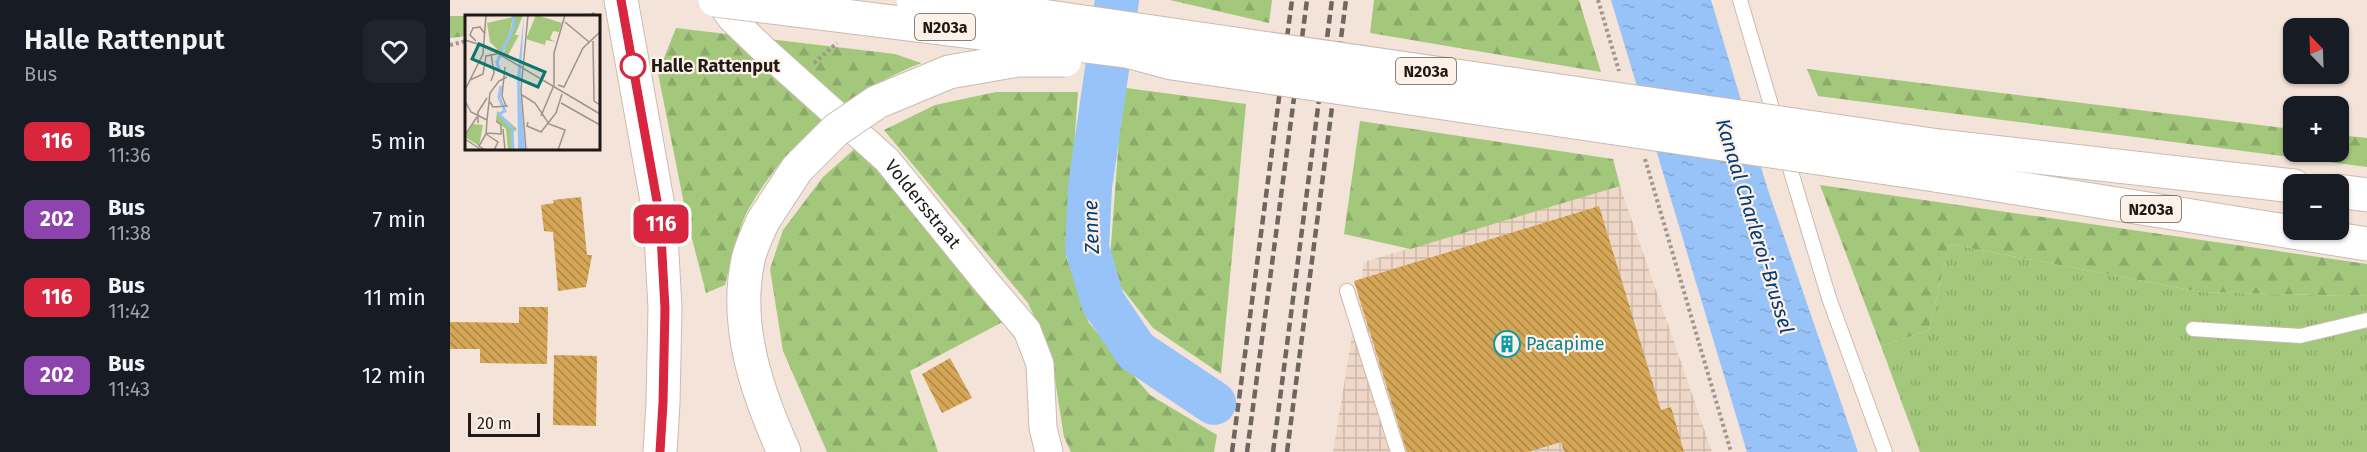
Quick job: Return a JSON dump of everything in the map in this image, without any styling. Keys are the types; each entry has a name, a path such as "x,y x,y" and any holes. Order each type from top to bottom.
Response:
{"main road":[{"path":"621,0 660,218 665,308 660,452"},
{"name":"N203a","path":"717,0 1030,38 1127,51 1172,63 1937,161 2283,185"},
{"name":"N203a","path":"913,0 1035,15 1937,161 2367,244"},
{"path":"999,0 1035,15"},
{"path":"784,452 758,388 746,337 744,291 748,257 763,221 798,169 836,130 877,102 949,72 1018,60 1172,63"},
{"path":"2349,193 2367,195"}],"street":[{"name":"Voldersstraat","path":"717,0 731,18 755,41 887,160 1027,330 1040,364 1044,428 1049,452"}],"lane":[{"path":"1740,0 1829,298 1885,452"},
{"path":"1347,291 1398,452"},
{"path":"2193,329 2301,336 2367,320"}],"path":[{"path":"1598,0 1622,82"},
{"path":"450,45 465,41"},
{"path":"1642,150 1731,452"}],"shaded area":[{"name":"Pacapime","path":"1620,186 1712,452 1333,452 1364,262"}],"green space":[{"path":"1170,0 1272,0 1269,23"},
{"path":"1374,0 1579,0 1601,72 1370,33"},
{"path":"450,16 465,16 465,36 450,38"},
{"path":"676,28 895,54 921,63 869,88 844,104 801,141 781,162 744,218 725,285 706,293 687,219 658,73"},
{"path":"1807,69 2283,128 2283,156 1818,96"},
{"path":"1126,88 1246,104 1221,374 1153,328 1109,272 1119,137"},
{"path":"996,92 1078,92 1066,256 1089,323 1150,395 1217,435 1214,452 1071,452 1064,437 1051,354 1028,303 884,130 935,105"},
{"path":"1360,121 1613,159 1620,186 1410,249 1344,234"},
{"path":"2349,136 2367,138 2367,167 2328,162 2349,162"},
{"path":"860,144 1010,318 910,371 938,452 827,452 783,351 770,269 783,230 823,177"},
{"path":"1820,185 2367,264 2367,295 2201,292 1949,244 1929,330 1881,346"},
{"path":"1949,244 2201,292 2367,295 2367,452 1920,452 1881,346 1929,330"}],"water":[{"name":"Kanaal Charleroi-Brussel","path":"1611,0 1711,0 1767,187 1858,452 1747,452"}],"building":[{"path":"581,197 587,255 592,255 586,287 558,291 553,232 544,231 541,205 554,203 553,200"},
{"name":"Pacapime","path":"1599,206 1661,410 1671,407 1684,452 1564,452 1561,442 1528,452 1407,452 1354,281"},
{"path":"519,307 548,307 547,364 480,363 480,349 450,349 450,322 519,323"},
{"path":"554,355 597,356 596,426 553,425"},
{"path":"950,358 972,398 942,413 922,374"}],"waterway":[{"name":"Zenne","path":"1117,0 1090,187 1087,248 1103,302 1136,351 1214,403"}],"railway":[{"path":"1232,452 1292,0"},
{"path":"1247,452 1307,0"},
{"path":"1273,452 1332,0"},
{"path":"1287,452 1346,0"}],"bus line":[{"name":"116","path":"621,0 660,218 665,308 660,452"}],"place":[{"name":"Halle Rattenput","path":"633,66"},
{"name":"Pacapime","path":"1507,344"}]}
